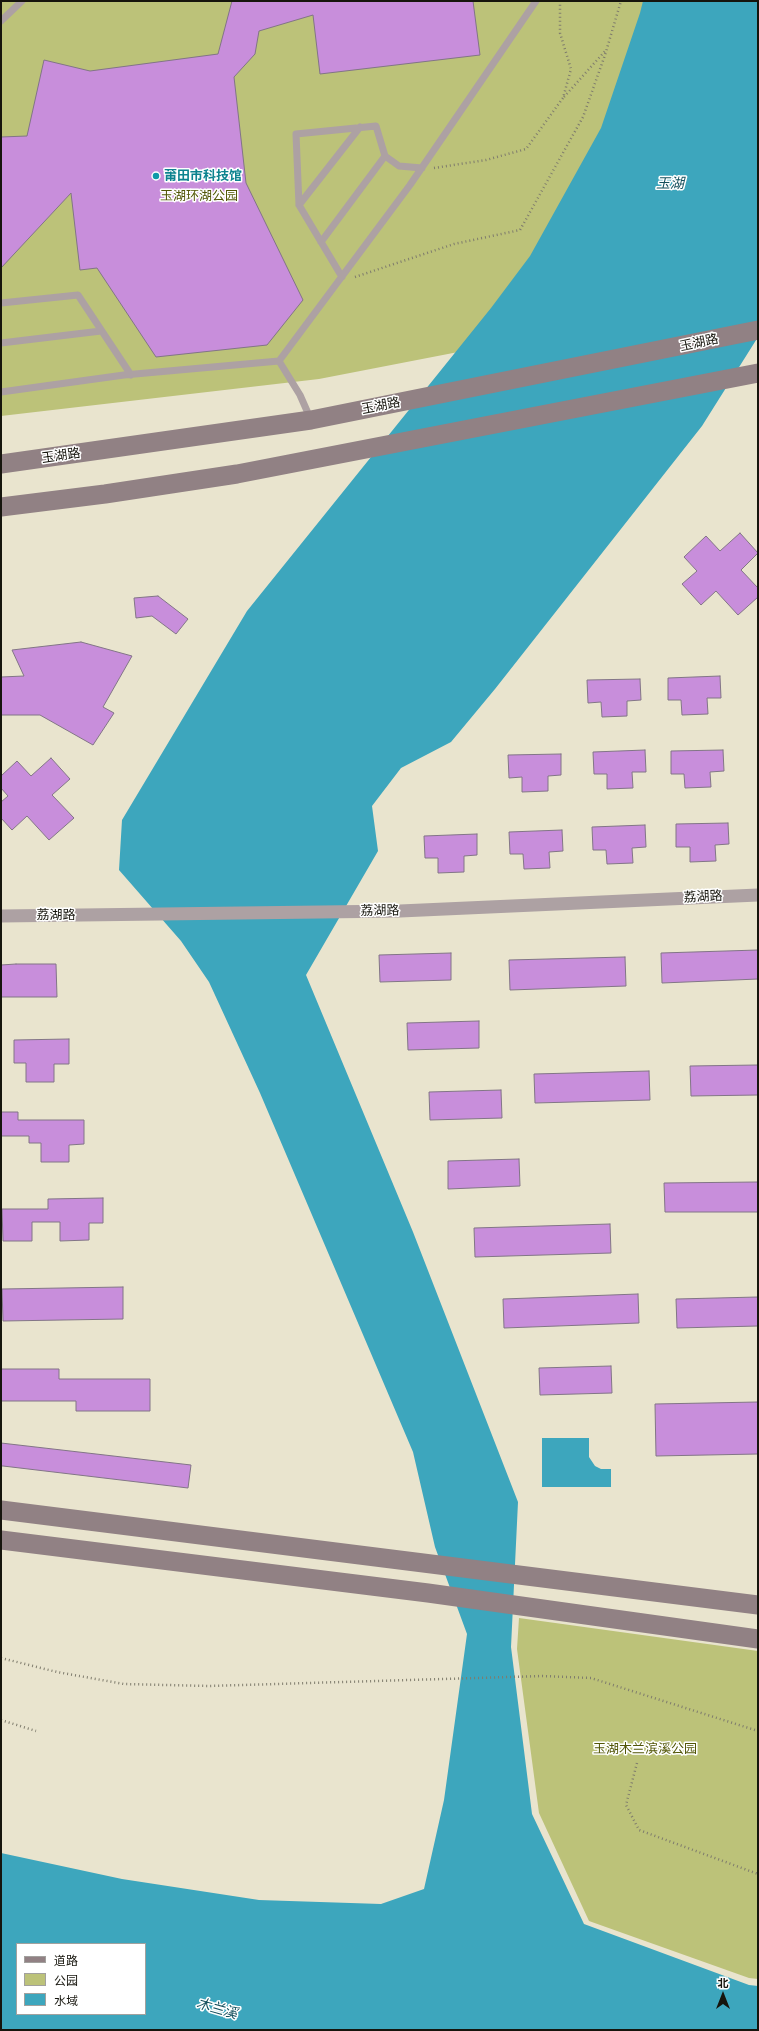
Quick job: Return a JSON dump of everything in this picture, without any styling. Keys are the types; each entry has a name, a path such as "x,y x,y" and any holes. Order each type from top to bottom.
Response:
{"main road":[{"name":"玉湖路","path":"1,464 311,420 758,330"},
{"path":"1,507 105,494 318,459 758,373"},
{"path":"1,1510 758,1605"},
{"path":"1,1540 428,1593 758,1639"}],"street":[{"name":"荔湖路","path":"1,916 400,911 758,895"}],"lane":[{"path":"1,21 22,1"},
{"path":"1,392 131,374 279,361 422,168 536,1"},
{"path":"340,280 321,242 299,205 296,134 376,126 385,156 399,166 422,168"},
{"path":"299,205 360,128"},
{"path":"321,242 385,156"},
{"path":"1,303 78,295 131,374"},
{"path":"1,343 102,331"},
{"path":"279,361 300,395 311,420"}],"path":[{"path":"560,1 558,13 560,33 571,69 563,98"},
{"path":"340,280 454,244 520,230 583,117 607,49 621,1"},
{"path":"422,168 450,167 486,160 526,149 563,98 607,49"},
{"path":"1,1658 56,1672 124,1684 209,1686 543,1676 591,1678 758,1731"},
{"path":"1,1720 36,1731"},
{"path":"638,1763 626,1805 640,1830 758,1874"}],"green space":[{"name":"玉湖环湖公园","path":"1,1 758,1 680,309 319,379 1,416"},
{"name":"玉湖木兰滨溪公园","path":"519,1618 758,1651 758,1979 749,1978 589,1921 539,1813 517,1649"}],"water":[{"path":"643,1 758,1 758,337 702,426 495,689 451,742 401,768 372,806 378,851 306,975 413,1232 518,1502 511,1647 532,1814 584,1924 749,1985 758,1986 758,2030 1,2030 1,1853 122,1879 259,1900 381,1904 424,1889 444,1800 467,1634 435,1547 413,1452 260,1093 209,982 181,941 119,870 122,820 247,611 491,308 530,256 601,128"},
{"path":"542,1438 589,1438 589,1457 595,1466 601,1469 611,1469 611,1487 542,1487"}],"building":[{"path":"232,1 473,1 480,55 320,74 313,15 259,31 255,54 234,77 246,183 303,300 267,345 156,357 97,268 80,270 71,193 1,268 1,137 27,136 44,60 90,71 218,54"},
{"path":"740,533 758,553 741,570 758,588 758,597 738,615 716,591 701,605 682,584 697,571 684,557 706,536 720,551"},
{"path":"158,596 188,619 176,634 152,616 136,618 134,598"},
{"path":"81,642 132,656 103,707 114,713 93,745 40,715 1,715 1,677 24,676 12,650"},
{"path":"720,676 721,698 707,698 708,714 682,715 681,700 668,700 668,678"},
{"path":"640,679 641,700 627,701 627,716 602,717 601,702 588,703 587,680"},
{"path":"645,750 646,772 632,772 633,788 607,789 607,774 594,774 593,752"},
{"path":"723,750 724,771 710,772 711,787 685,788 684,774 671,774 671,751"},
{"path":"561,754 561,775 548,776 548,791 522,792 522,777 509,778 508,755"},
{"path":"51,758 70,779 52,795 74,818 49,840 27,816 12,830 1,818 1,802 8,796 1,788 1,776 17,761 31,776"},
{"path":"728,823 729,844 715,845 716,861 690,862 690,847 676,847 676,824"},
{"path":"645,825 646,847 632,848 633,863 607,864 606,850 593,850 592,827"},
{"path":"562,830 563,851 549,852 550,868 524,869 523,854 510,854 509,832"},
{"path":"477,834 477,855 464,856 464,872 438,873 438,858 425,858 424,836"},
{"path":"758,950 758,979 662,983 661,953"},
{"path":"451,953 451,980 380,982 379,955"},
{"path":"625,957 626,986 510,990 509,960"},
{"path":"56,964 57,997 1,997 1,965"},
{"path":"479,1021 479,1048 408,1050 407,1023"},
{"path":"69,1039 69,1064 54,1064 54,1082 26,1082 26,1063 14,1063 14,1040"},
{"path":"758,1065 758,1095 691,1096 690,1066"},
{"path":"649,1071 650,1100 535,1103 534,1074"},
{"path":"501,1090 502,1118 430,1120 429,1092"},
{"path":"1,1112 18,1112 18,1120 84,1120 84,1144 69,1145 69,1162 41,1162 41,1143 29,1143 29,1136 1,1136"},
{"path":"519,1159 520,1186 448,1189 448,1161"},
{"path":"758,1182 758,1212 665,1212 664,1183"},
{"path":"103,1198 103,1223 89,1223 89,1240 60,1241 60,1222 32,1222 32,1241 3,1241 2,1209 48,1209 48,1199"},
{"path":"610,1224 611,1253 475,1257 474,1228"},
{"path":"123,1287 123,1319 3,1321 2,1289"},
{"path":"638,1294 639,1323 504,1328 503,1299"},
{"path":"758,1297 758,1326 677,1328 676,1299"},
{"path":"611,1366 612,1393 540,1395 539,1368"},
{"path":"1,1369 59,1369 59,1379 150,1379 150,1411 76,1411 76,1401 1,1401"},
{"path":"758,1402 758,1454 656,1456 655,1404"},
{"path":"1,1443 191,1465 188,1488 1,1466"}],"place":[{"name":"莆田市科技馆","path":"156,176"}],"water label":[{"name":"玉湖","path":"670,184"},
{"name":"木兰溪","path":"217,2009"}]}
